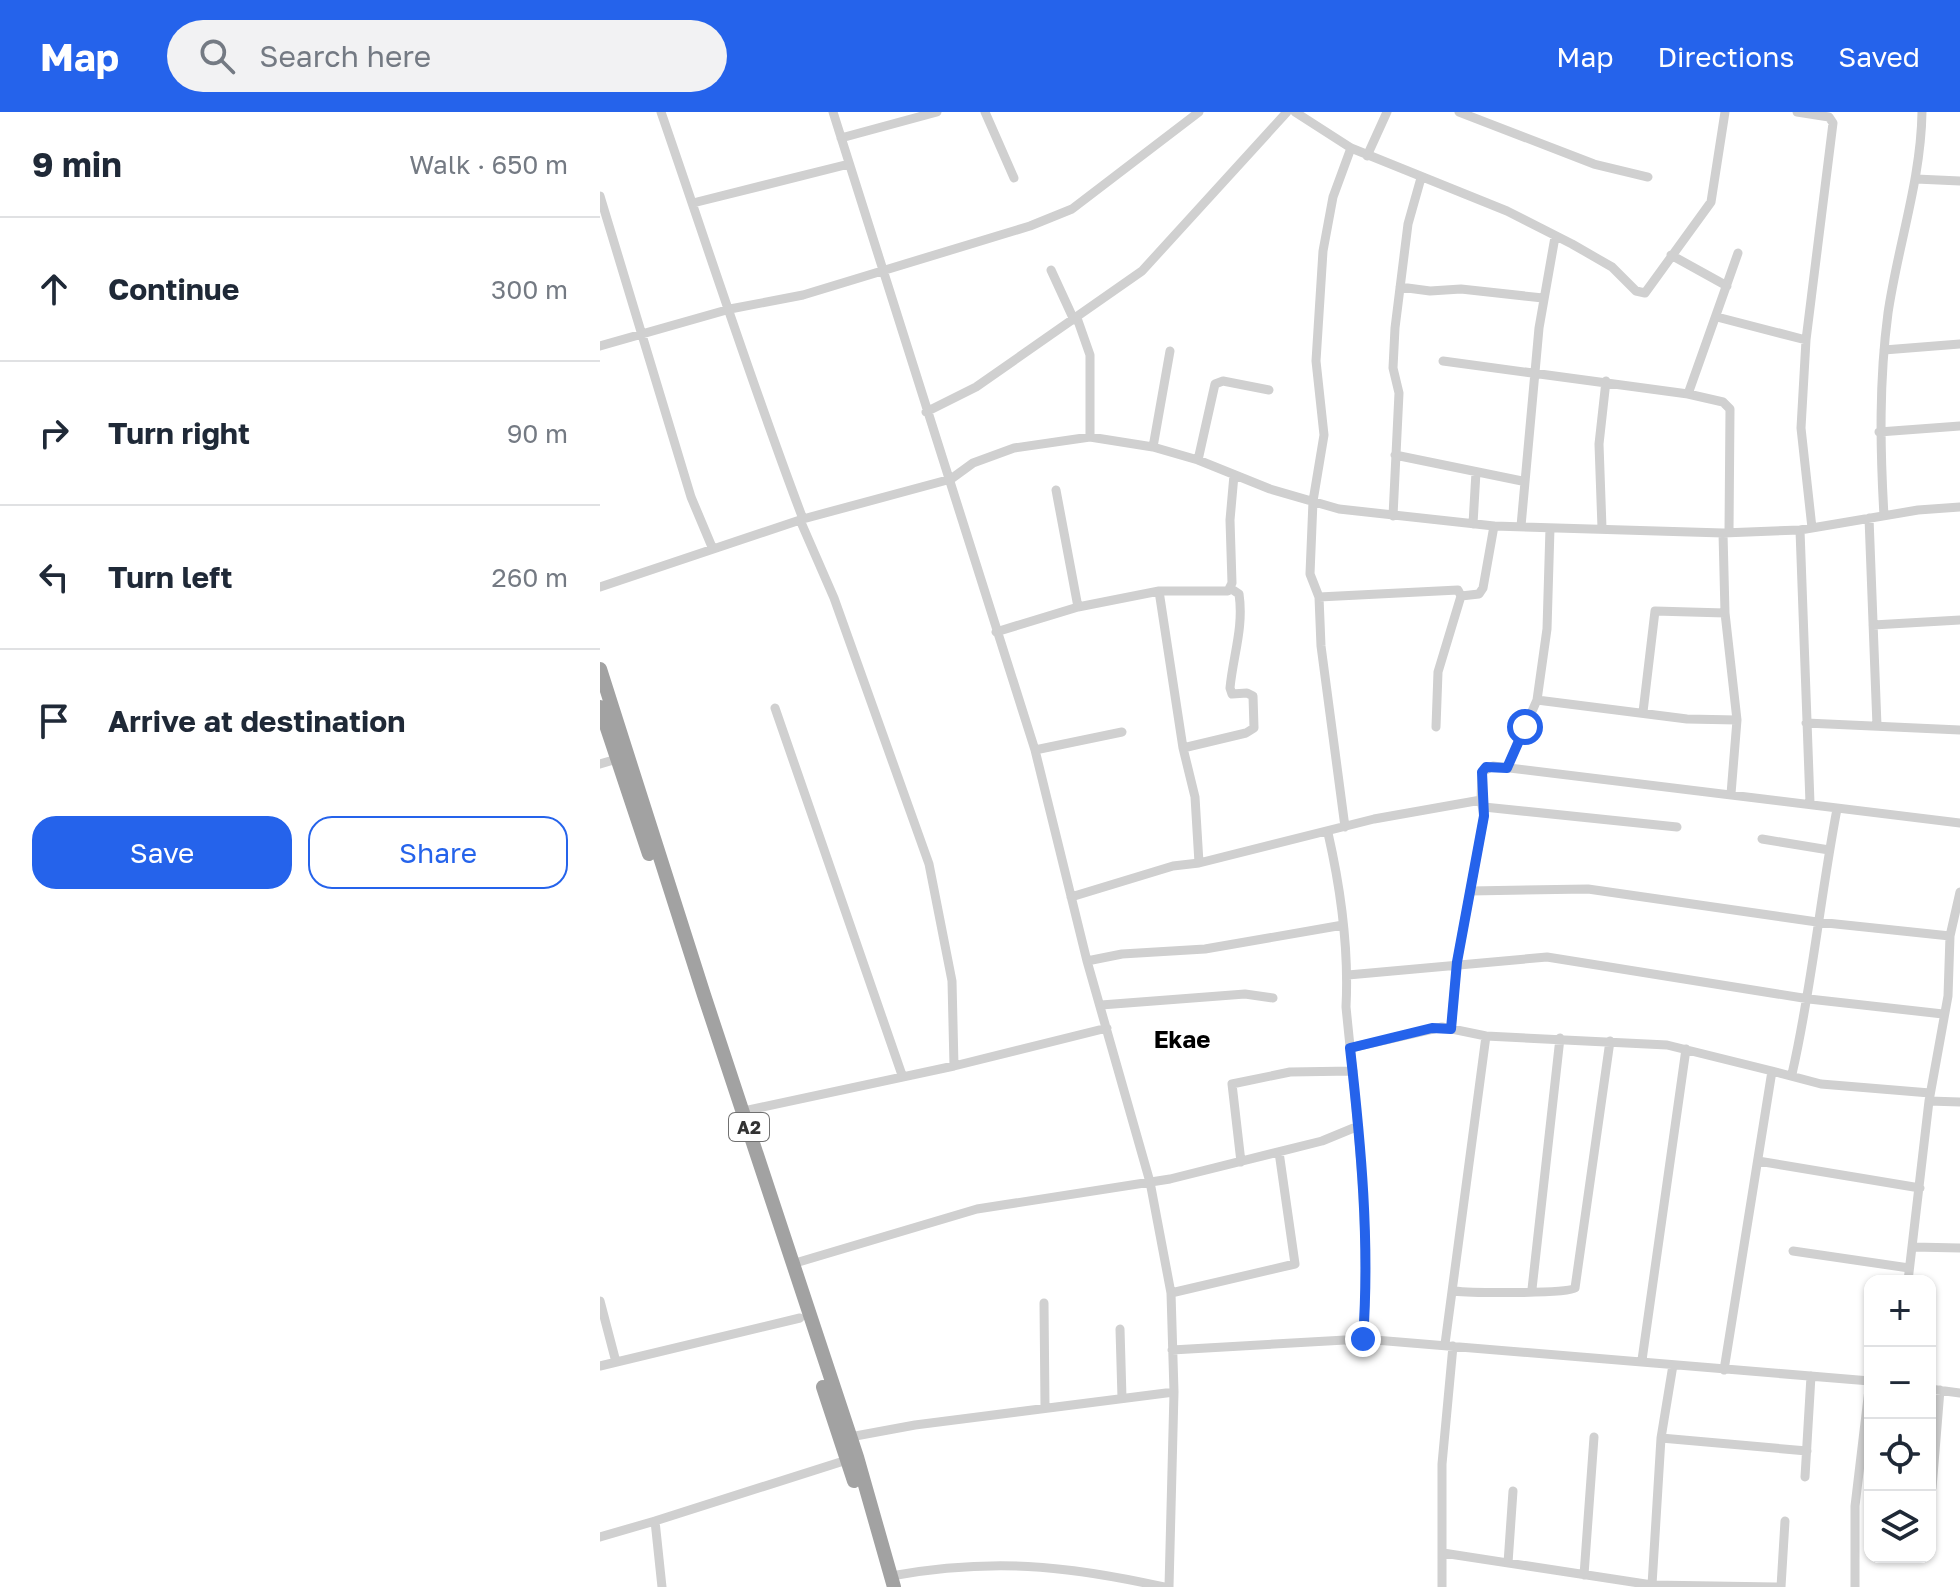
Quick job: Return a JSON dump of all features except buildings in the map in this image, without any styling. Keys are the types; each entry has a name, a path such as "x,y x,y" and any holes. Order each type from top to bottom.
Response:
{"highway":[{"name":"A2","path":"600,669 850,1437 852,1458"},
{"name":"A2","path":"600,707 800,1318 852,1458 890,1583"}],"street":[{"path":"661,112 730,309 753,389 801,520 834,598 929,864 952,981 954,1066"},
{"path":"833,112 1035,750 1087,961 1150,1182 1171,1293 1174,1392 1166,1587 1084,1570 1016,1563 939,1567 890,1583"},
{"path":"841,138 937,112"},
{"path":"985,112 1014,178"},
{"path":"600,346 730,309 803,295 971,246 1072,209 1199,112"},
{"path":"926,412 976,387 1142,271 1287,112"},
{"path":"1295,112 1367,156 1507,211 1612,267 1636,291 1645,293 1711,202 1725,112"},
{"path":"1367,156 1387,112"},
{"path":"1459,112 1594,164 1648,177"},
{"path":"1797,112 1829,117 1833,123 1806,340 1801,428 1812,528"},
{"path":"1884,516 1879,432 1884,350 1902,236 1916,179 1922,112"},
{"path":"1345,827 1321,646 1319,597 1310,574 1313,501 1324,435 1316,361 1323,251 1333,197 1351,148"},
{"path":"693,203 849,164"},
{"path":"1393,516 1399,393 1393,358 1408,224 1421,178"},
{"path":"1916,179 1960,181"},
{"path":"600,196 640,335 679,449 691,497 712,547"},
{"path":"1521,526 1522,481 1543,298 1555,237"},
{"path":"1688,394 1738,253"},
{"path":"1671,255 1727,286"},
{"path":"1051,270 1090,355 1090,437"},
{"path":"1400,287 1543,298"},
{"path":"1717,317 1806,340"},
{"path":"1884,350 1960,344"},
{"path":"1153,447 1170,351"},
{"path":"1443,361 1688,394 1723,402 1730,409 1725,613 1737,720 1731,794"},
{"path":"1198,460 1215,384 1223,381 1269,390"},
{"path":"1602,528 1599,444 1606,381"},
{"path":"1879,432 1960,426"},
{"path":"600,587 712,547 951,479 973,463 1014,448 1090,437 1153,447 1198,460 1339,509 1494,526 1726,532 1800,530 1960,507"},
{"path":"1395,455 1522,481"},
{"path":"1473,524 1476,472"},
{"path":"1230,588 1234,475"},
{"path":"1056,490 1078,607"},
{"path":"1869,518 1877,726"},
{"path":"1461,596 1479,594 1483,588 1494,526"},
{"path":"1507,768 1537,700 1547,629 1550,528"},
{"path":"1800,530 1810,803"},
{"path":"996,632 1078,607 1159,591 1222,592 1230,588"},
{"path":"1183,748 1246,733 1254,728 1253,696 1232,694 1230,688 1240,642 1240,603 1239,594 1230,588"},
{"path":"1319,597 1458,590 1461,596 1438,672 1436,727"},
{"path":"1159,591 1183,748 1195,797 1199,863"},
{"path":"1643,712 1655,611 1725,613"},
{"path":"1873,625 1960,620"},
{"path":"1537,700 1687,719 1737,720"},
{"path":"775,708 902,1075"},
{"path":"1806,723 1960,730"},
{"path":"1035,750 1122,732"},
{"path":"600,764 617,759"},
{"path":"1451,1029 1457,962 1482,804 1482,772 1486,767 1960,823"},
{"path":"1071,897 1173,866 1199,863 1345,827 1482,804 1677,827"},
{"path":"1792,1074 1809,999 1817,922 1837,809"},
{"path":"1328,833 1348,975 1346,1007 1366,1224 1367,1279 1363,1339"},
{"path":"1762,839 1829,850"},
{"path":"1470,891 1588,889 1817,922 1950,936"},
{"path":"1908,1275 1930,1097 1948,996 1950,936 1960,892"},
{"path":"1087,961 1122,954 1205,949 1343,925"},
{"path":"1348,975 1457,962 1547,957 1809,999 1943,1014"},
{"path":"1101,1005 1245,994 1273,998"},
{"path":"1948,996 1960,995"},
{"path":"744,1111 954,1066 1107,1028"},
{"path":"1350,1048 1432,1028 1486,1036 1610,1041 1686,1049 1792,1074 1821,1084 1960,1102"},
{"path":"1442,1587 1442,1464 1449,1345 1486,1036"},
{"path":"1532,1289 1560,1038"},
{"path":"1454,1291 1532,1289 1566,1293 1575,1288 1610,1041"},
{"path":"1642,1360 1686,1049"},
{"path":"1241,1162 1232,1084 1290,1072 1353,1071"},
{"path":"1724,1370 1772,1071"},
{"path":"792,1264 977,1209 1150,1182 1279,1152 1356,1127"},
{"path":"1171,1293 1295,1264 1279,1152"},
{"path":"1758,1161 1920,1188"},
{"path":"1913,1247 1960,1248"},
{"path":"1793,1251 1909,1268"},
{"path":"600,1301 616,1362"},
{"path":"1044,1303 1045,1407"},
{"path":"600,1366 800,1318"},
{"path":"1120,1329 1122,1398"},
{"path":"1172,1350 1363,1339 1864,1380"},
{"path":"1652,1585 1661,1438 1673,1365"},
{"path":"1805,1477 1811,1376"},
{"path":"1936,1390 1960,1393"},
{"path":"850,1437 1045,1407 1174,1392"},
{"path":"1855,1587 1855,1506 1865,1419"},
{"path":"1584,1575 1594,1437"},
{"path":"1661,1438 1807,1451"},
{"path":"600,1537 852,1458"},
{"path":"1508,1563 1513,1491"},
{"path":"655,1521 659,1586"},
{"path":"1443,1553 1652,1585 1743,1584 1779,1587 1785,1521"}],"district":[{"name":"Ekae","path":"1182,1038"}],"route":[{"path":"1363,1339 1367,1279 1366,1224 1350,1048 1432,1028 1451,1029 1457,962 1484,816 1482,772 1486,767 1507,768 1525,727"}]}
